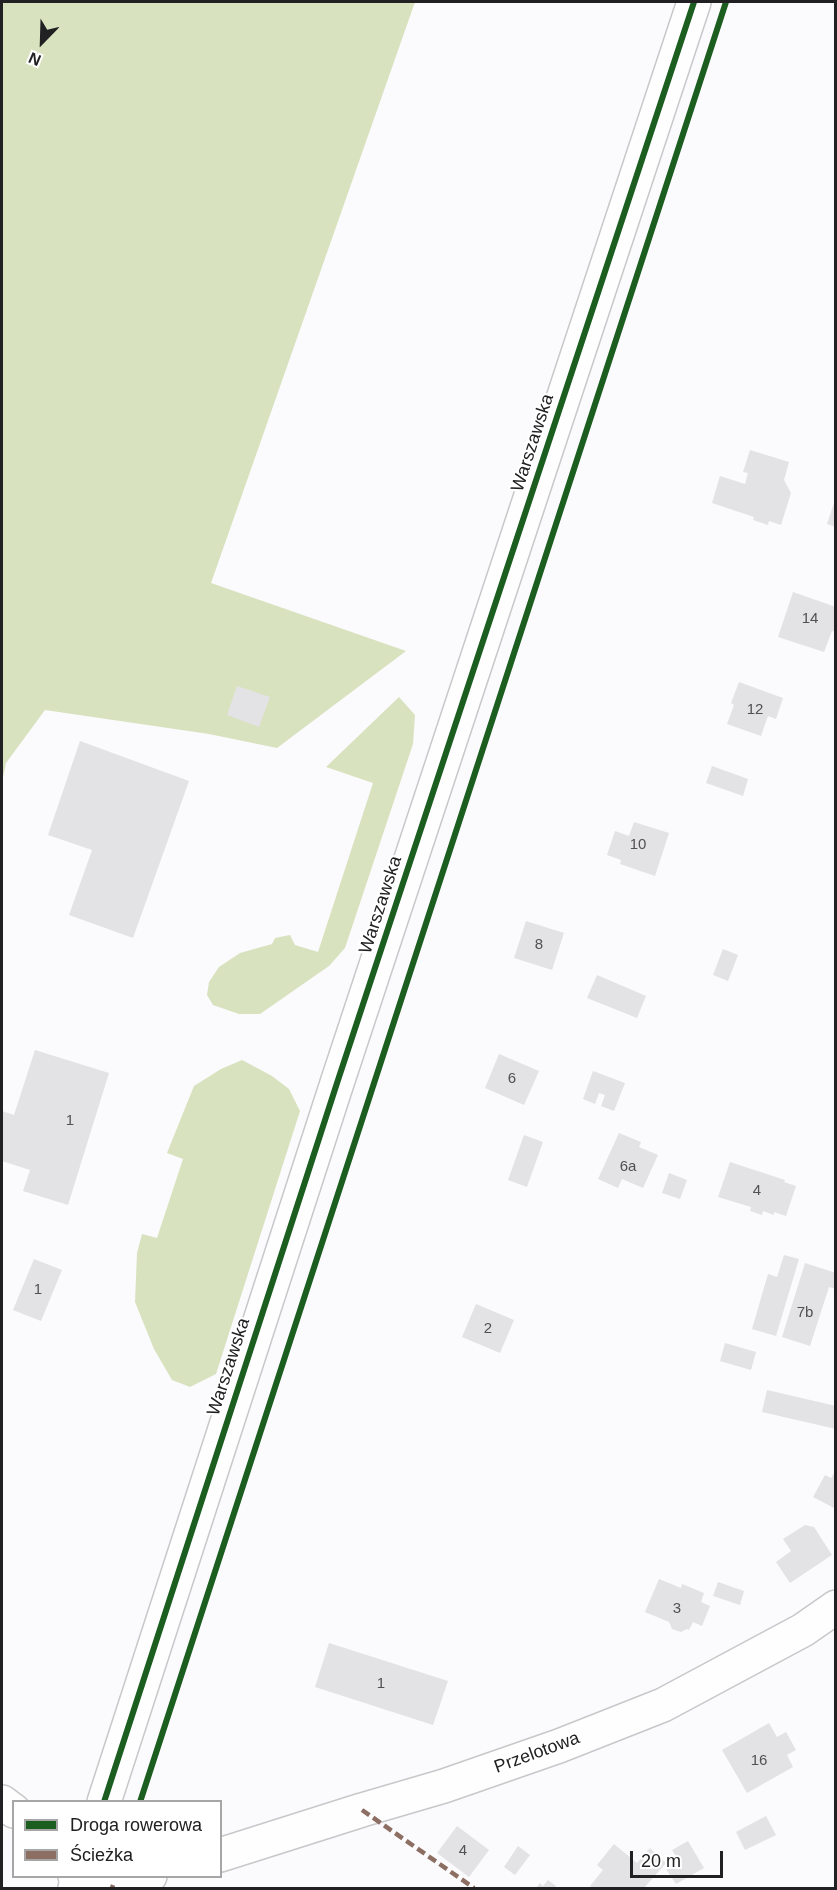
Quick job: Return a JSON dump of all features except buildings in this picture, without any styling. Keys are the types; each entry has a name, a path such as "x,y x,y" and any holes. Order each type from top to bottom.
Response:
{"street":[{"name":"Warszawska","path":"105,1800 338,1080 691,7"},
{"name":"Przelotowa","path":"222,1854 444,1786 559,1746 663,1705 803,1630 836,1607"},
{"path":"803,1630 836,1641"},
{"path":"77,1881 100,1888 142,1878"}],"green space":[{"path":"2,2 415,2 211,583 406,651 277,748 209,734 45,710 6,763 2,782"},
{"path":"399,697 415,715 413,744 345,948 329,966 260,1014 239,1014 213,1005 207,995 209,982 219,967 240,953 272,944 275,938 290,935 295,945 318,952 373,783 326,767"},
{"path":"242,1060 272,1076 289,1089 300,1111 216,1374 190,1387 172,1380 154,1349 135,1302 137,1253 142,1234 157,1238 183,1159 167,1153 194,1086 221,1069"}],"marked path":[{"path":"362,1810 474,1888"}],"cycle path":[{"path":"105,1800 338,1080 694,2"},
{"path":"141,1800 726,2"}]}
